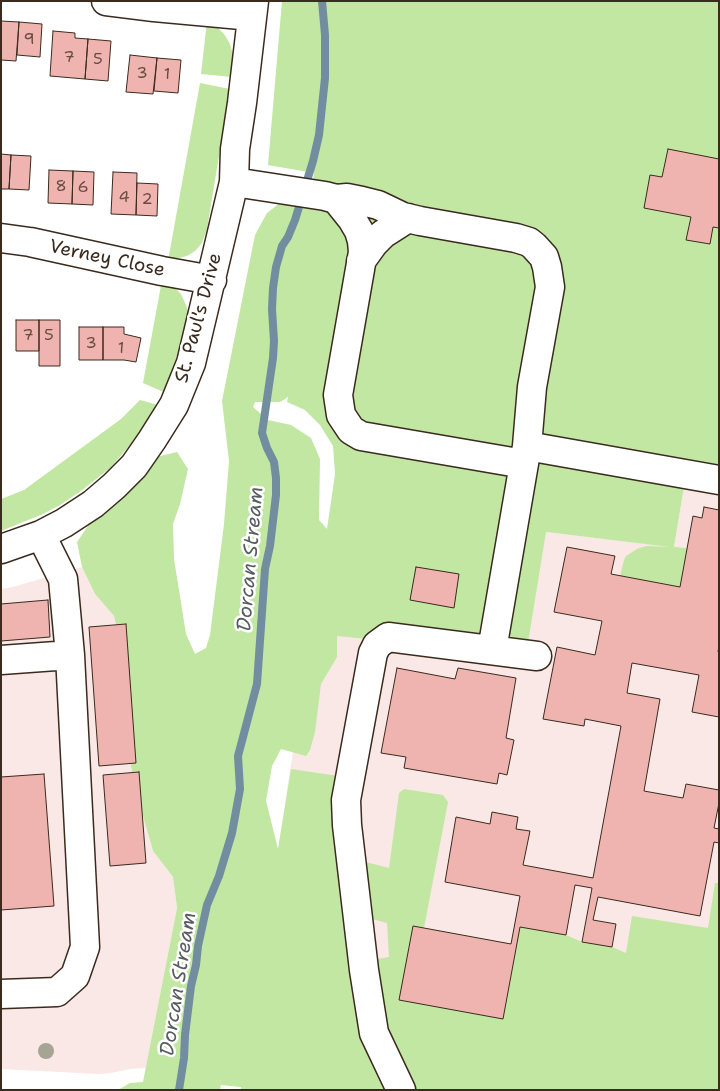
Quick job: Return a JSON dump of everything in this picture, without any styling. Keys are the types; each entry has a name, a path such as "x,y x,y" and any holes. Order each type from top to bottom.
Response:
{"street":[{"path":"106,1 154,7 253,9"},
{"name":"St. Paul's Drive","path":"1,549 41,535 94,504 134,466 174,405 191,363 234,182 235,149 253,9"},
{"path":"234,182 362,200 420,221 516,238 529,242 544,256 550,287 532,387 526,455 492,650"},
{"path":"330,197 352,219 359,230 363,252 338,395 341,415 351,430 361,436 719,480"},
{"path":"361,261 383,234 408,218"},
{"name":"Verney Close","path":"1,238 30,242 212,280"},
{"path":"1,994 57,992 75,976 85,947 70,655 63,579 41,535"},
{"path":"401,1090 374,1033 364,970 347,825 346,800 373,653 378,645 388,637 537,656"},
{"path":"1,660 70,655"}],"shaded area":[{"path":"684,487 719,492 719,1090 259,1090 242,1087 311,633 545,532 674,547"},
{"path":"82,567 95,594 114,616 121,645 118,708 139,802 153,851 173,877 177,908 146,1068 99,1074 1,1069 1,589"}],"green space":[{"path":"282,1 719,1 719,492 684,487 674,547 687,548 680,587 620,576 626,556 637,549 646,546 670,547 546,532 526,655 337,636 337,657 321,684 315,732 310,750 306,756 281,749 272,766 266,801 278,849 291,769 345,777 371,960 389,957 387,923 372,919 362,861 389,868 399,793 404,789 443,795 448,802 424,928 413,926 400,1000 503,1019 520,927 566,935 582,942 612,947 626,953 632,916 708,928 715,883 719,883 719,1090 241,1090 241,1087 221,1085 220,1090 118,1090 130,1083 143,1082 177,908 173,877 153,851 139,802 118,708 121,645 114,616 95,594 82,567 77,542 90,523 148,459 177,452 188,469 173,524 174,559 186,634 195,654 206,648 210,635 224,524 229,461 222,401 255,235 267,213 280,203 310,206 314,173 268,165","holes":["288,397 287,402 305,410 320,425 333,446 335,474 327,529 319,520 320,459 311,438 291,425 268,420 253,407 255,402 280,402"]},
{"path":"207,21 224,34 230,44 233,55 232,77 201,74"},
{"path":"200,83 230,89 207,229 202,243 195,251 187,256 168,261"},
{"path":"162,280 181,294 189,314 166,393 143,383"},
{"path":"140,400 158,405 137,437 110,468 60,505 1,531 1,499 24,490 121,419"}],"building":[{"path":"1,21 19,22 16,61 1,60"},
{"path":"19,22 42,24 40,57 17,55"},
{"path":"53,31 75,33 75,38 88,39 85,79 50,76"},
{"path":"88,39 111,41 108,81 85,79"},
{"path":"130,55 157,58 153,94 126,92"},
{"path":"157,58 181,60 178,93 154,91"},
{"path":"668,149 719,159 719,228 713,227 710,244 686,240 691,217 644,208 650,175 662,177"},
{"path":"1,154 11,155 9,189 1,189"},
{"path":"11,155 31,156 29,190 9,189"},
{"path":"49,170 73,171 72,204 48,203"},
{"path":"73,171 94,172 93,205 72,204"},
{"path":"113,172 137,173 136,215 111,214"},
{"path":"137,183 158,184 157,216 136,215"},
{"path":"16,320 39,320 39,351 16,351"},
{"path":"39,320 60,320 60,366 39,366"},
{"path":"79,327 103,327 103,360 79,360"},
{"path":"103,327 124,327 124,334 141,338 136,362 103,360"},
{"path":"704,507 719,510 719,717 692,712 699,675 632,663 627,693 660,699 644,791 683,798 686,784 719,790 719,803 714,828 719,829 719,843 714,842 700,916 598,897 593,920 616,924 612,947 582,942 592,888 575,885 566,935 520,927 503,1019 399,1000 413,926 511,944 520,896 445,882 456,817 490,824 492,812 518,817 516,829 530,831 523,865 593,878 621,726 585,719 584,726 543,719 557,647 595,655 602,621 554,612 567,547 615,556 611,574 680,587 693,516 702,518"},
{"path":"416,567 459,574 454,608 410,600"},
{"path":"48,600 50,637 1,641 1,604"},
{"path":"126,624 136,763 99,766 89,627"},
{"path":"397,668 455,679 458,668 516,678 506,738 514,740 507,775 499,773 497,784 404,768 406,757 381,753"},
{"path":"139,772 146,863 110,866 103,775"},
{"path":"44,774 54,906 1,910 1,777"}],"waterway":[{"name":"Dorcan Stream","path":"179,1090 191,986 198,946 207,905 219,876 232,833 240,789 238,756 257,684 265,569 270,546 276,495 274,462 262,433 273,358 273,288 282,246 295,220 319,135 325,78 325,35 322,1"}]}
